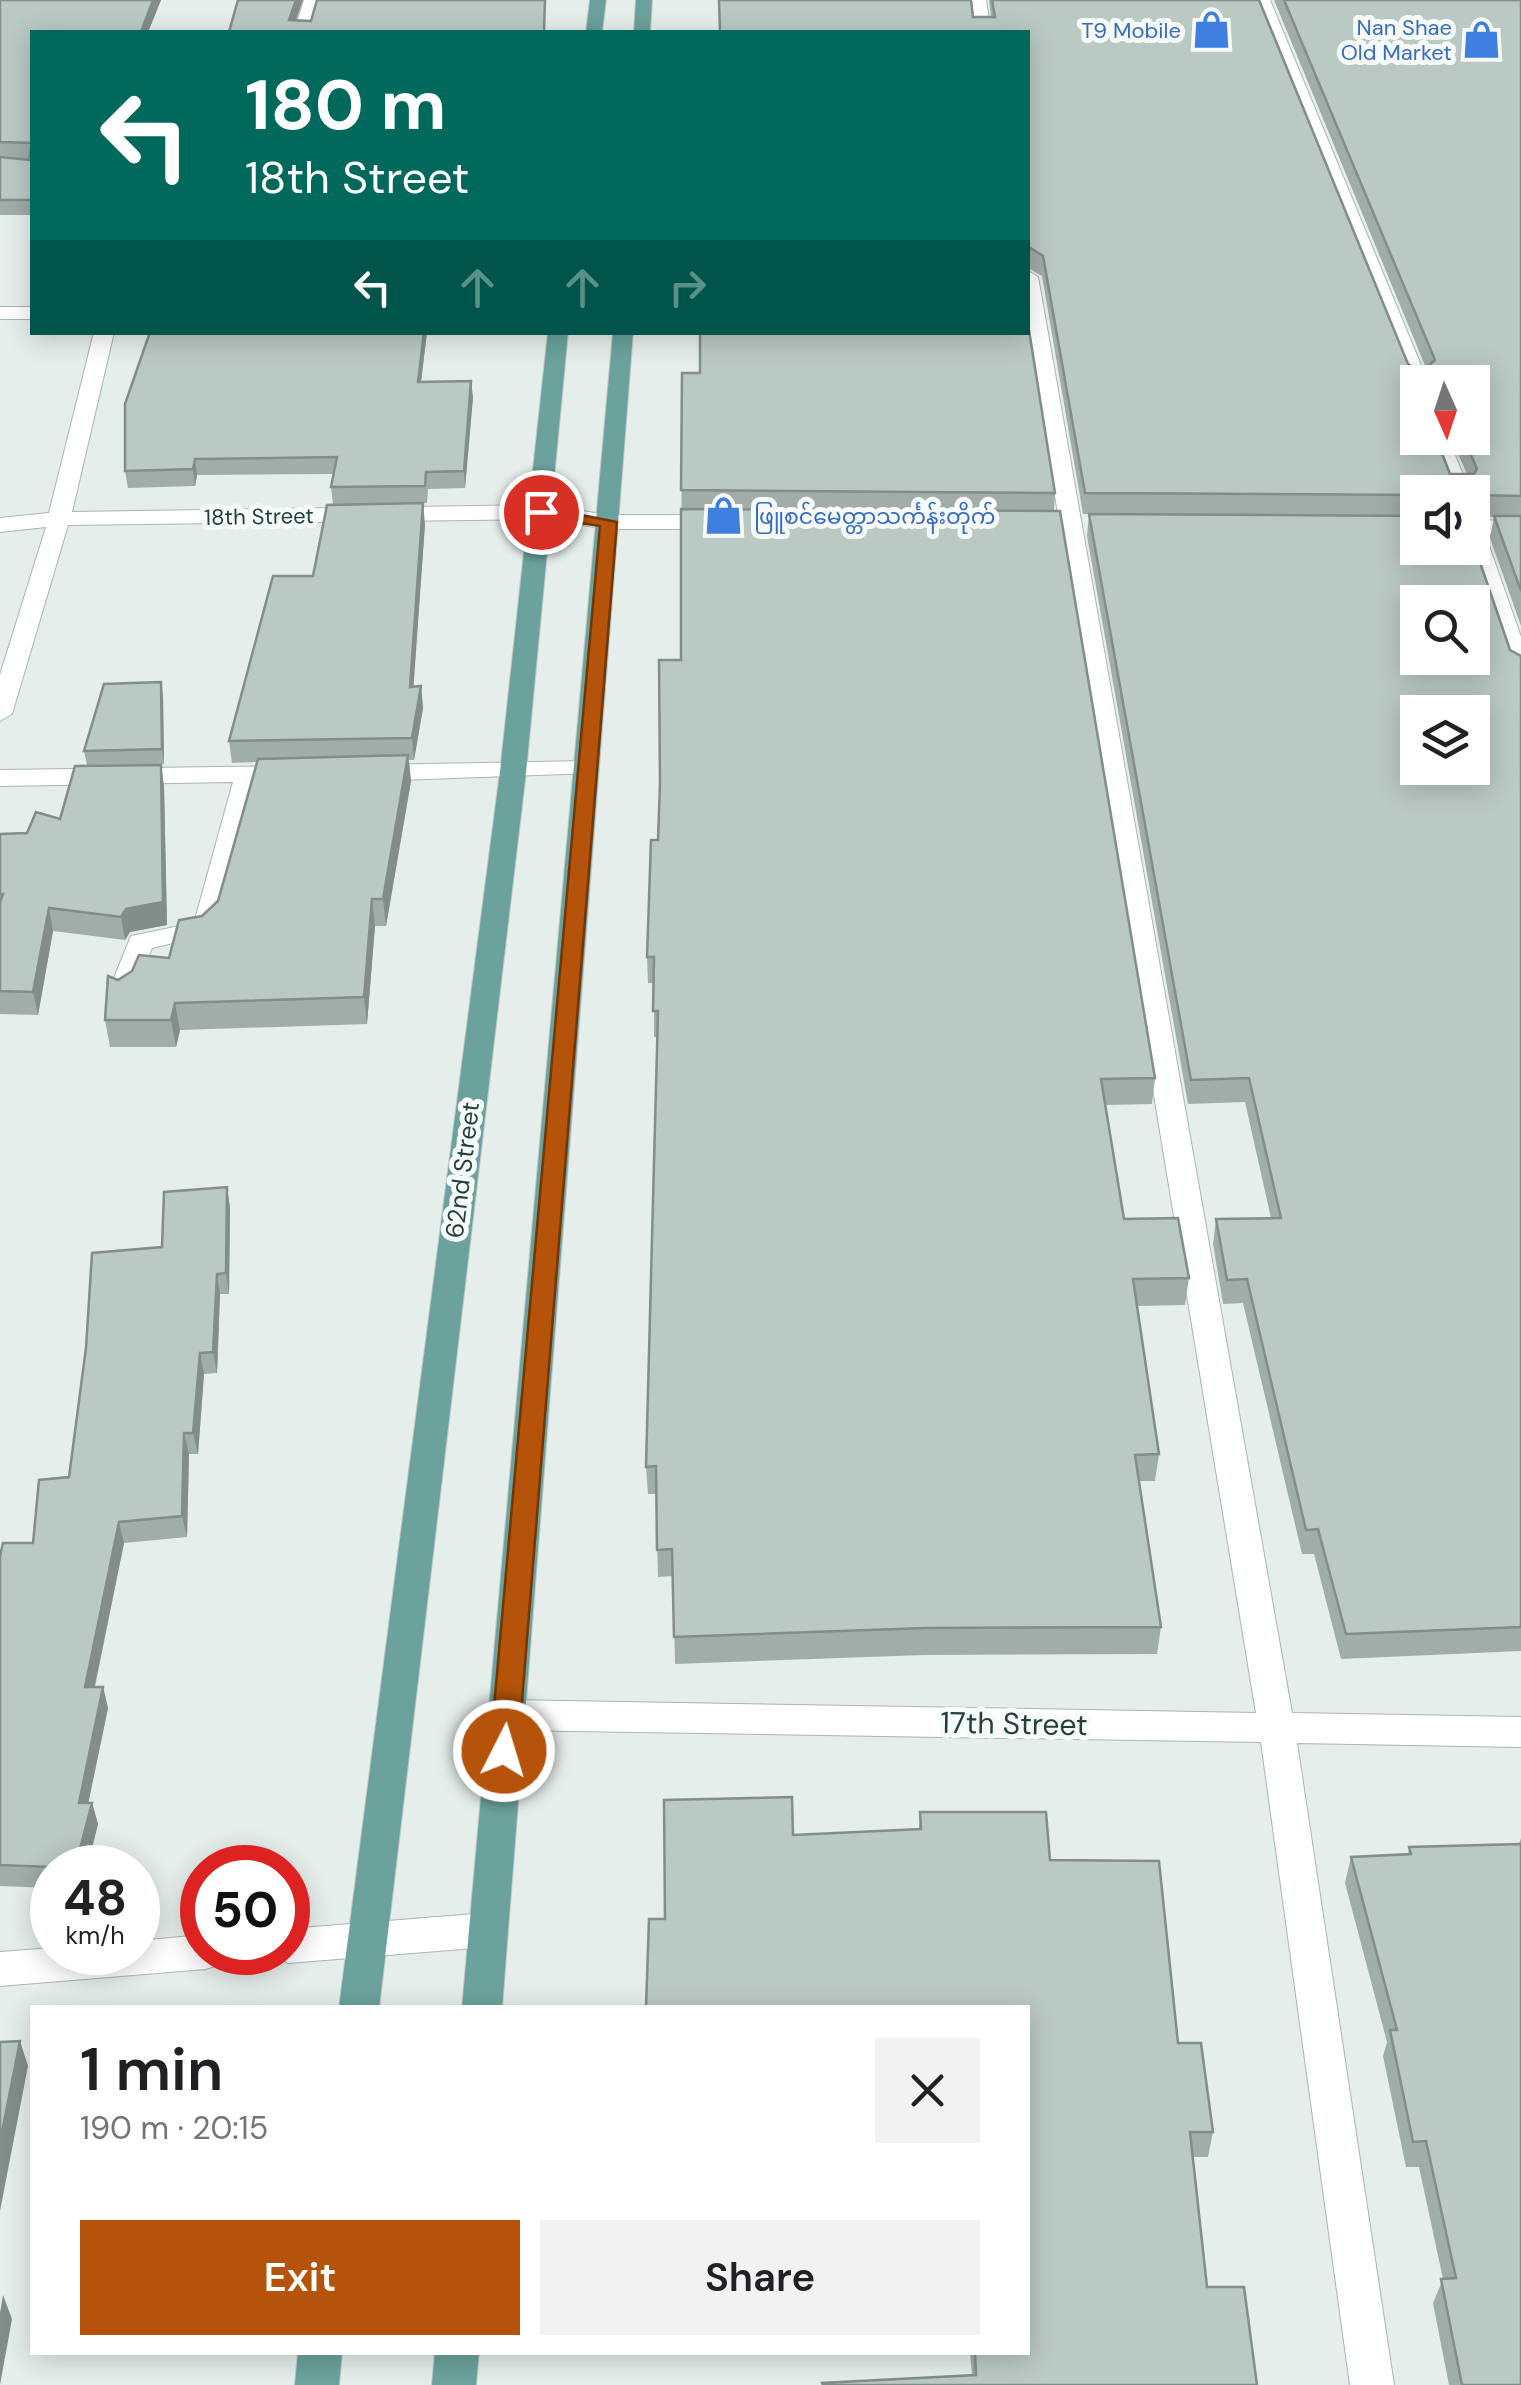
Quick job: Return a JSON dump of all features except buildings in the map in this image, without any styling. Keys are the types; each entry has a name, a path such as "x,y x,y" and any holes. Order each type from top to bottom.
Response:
{"main road":[{"path":"594,30 598,0"},
{"path":"642,30 644,0"},
{"name":"62nd Street","path":"359,2005 514,772 558,335"},
{"path":"482,2005 623,335"},
{"path":"316,2385 320,2355"},
{"path":"454,2385 457,2355"}],"street":[{"path":"303,30 312,0"},
{"path":"978,0 984,30"},
{"path":"1262,0 1411,365"},
{"path":"1030,288 1278,1728 1372,2385"},
{"path":"0,313 30,312"},
{"path":"0,714 60,519 103,335"},
{"name":"18th Street","path":"0,525 60,519 541,512 608,522 743,523"},
{"path":"1490,527 1521,528"},
{"path":"1485,565 1521,670"},
{"path":"0,778 587,768"},
{"path":"121,995 141,942 206,928 248,775"},
{"name":"17th Street","path":"508,1716 1521,1732"},
{"path":"310,1944 487,1930"},
{"path":"0,1969 180,1954"}],"place":[{"name":"T9 Mobile","path":"1211,30"},
{"name":"Nan Shae Old Market","path":"1482,40"},
{"name":"ဖြူစင်မေတ္တာသင်္ကန်းတိုက်","path":"724,516"}],"route":[{"path":"504,1751 608,522 541,512"}]}
